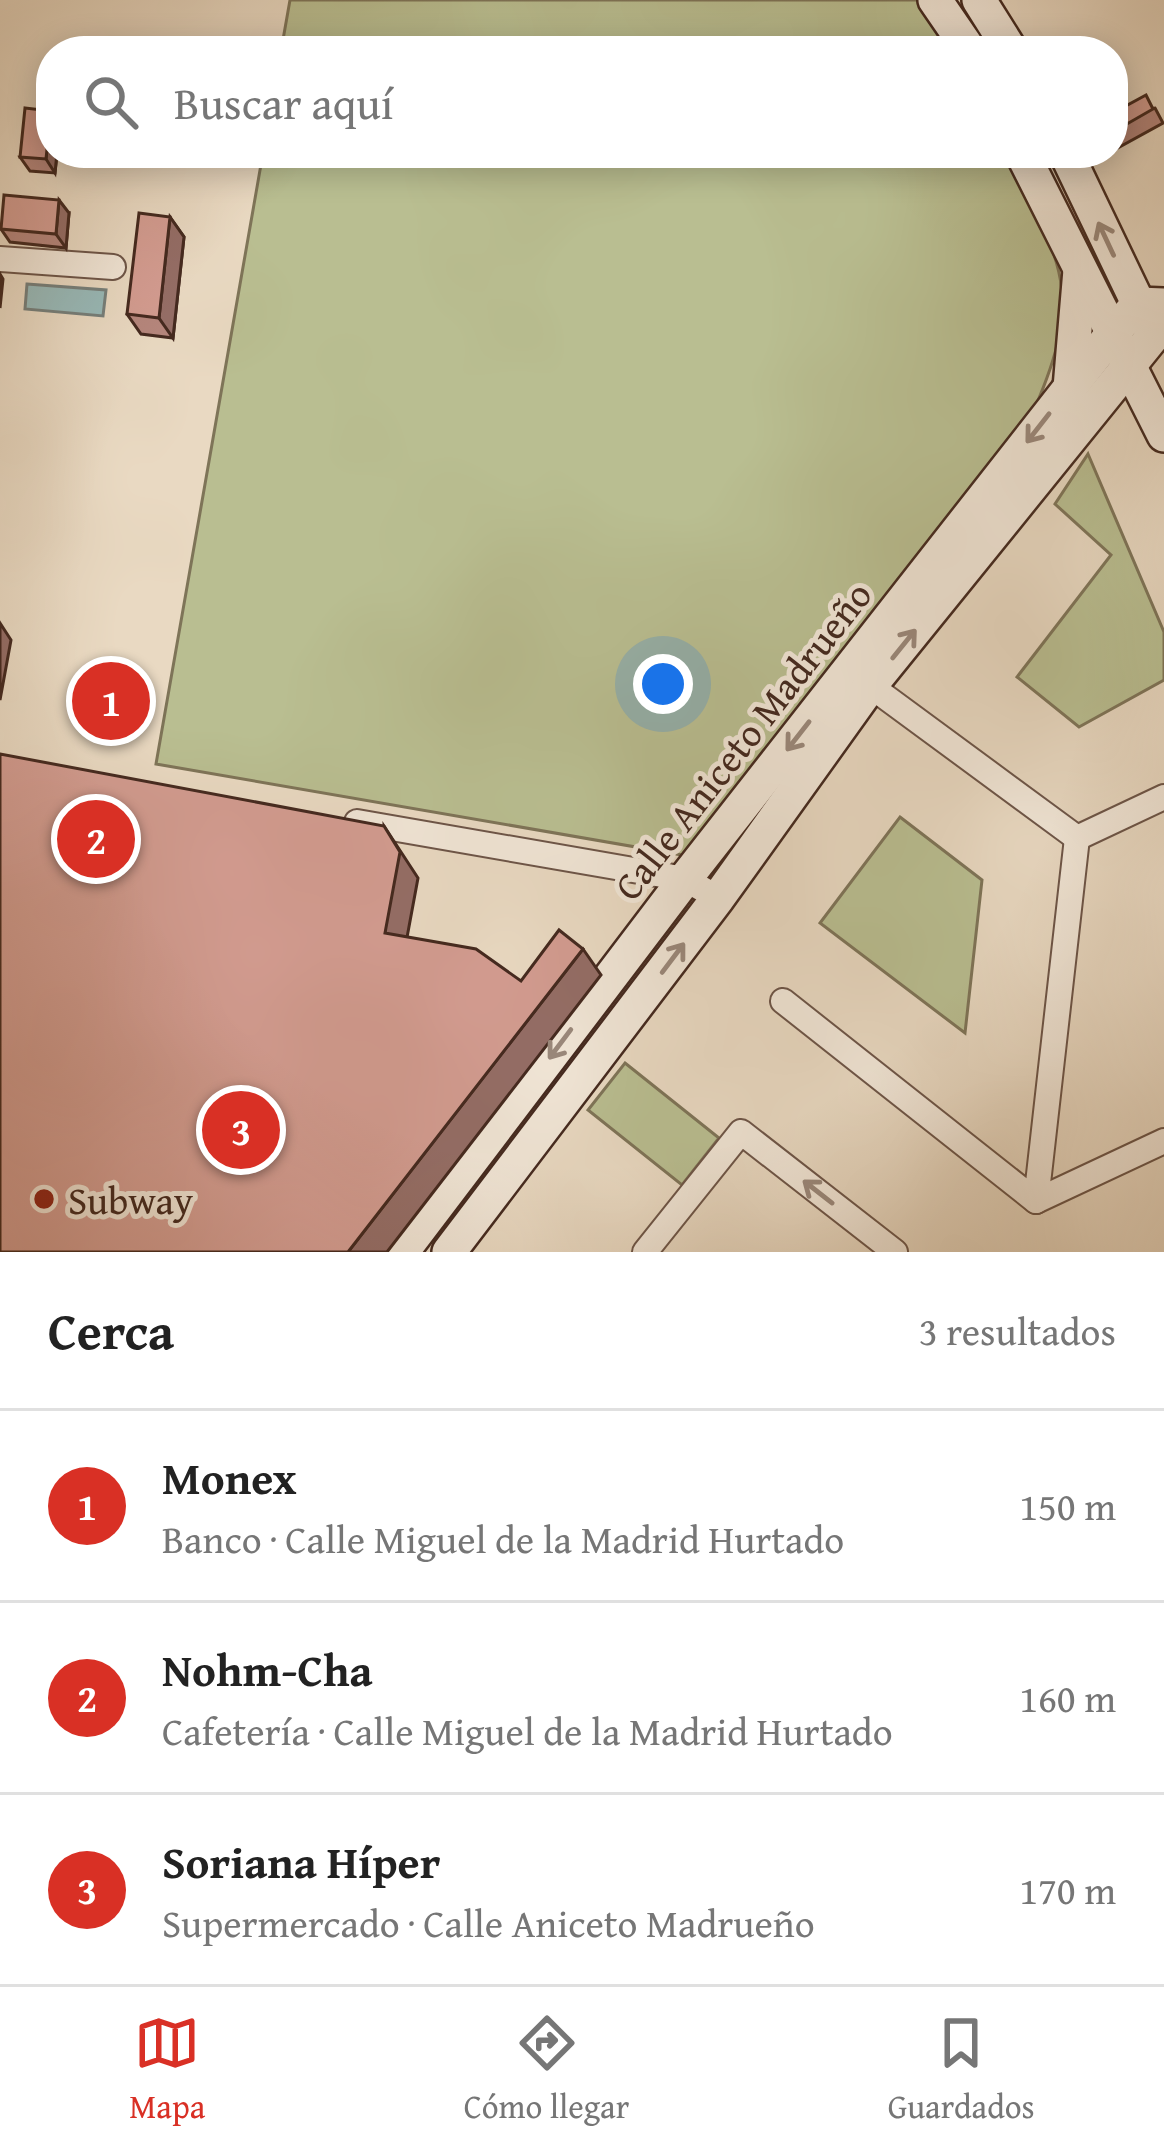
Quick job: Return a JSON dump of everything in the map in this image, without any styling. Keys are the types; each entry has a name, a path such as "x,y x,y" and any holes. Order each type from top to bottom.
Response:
{"street":[{"path":"935,0 960,36"},
{"path":"979,0 1002,36"},
{"path":"1030,168 1164,435"},
{"path":"1074,168 1155,322"},
{"path":"0,259 113,267"},
{"path":"1070,388 1080,268"},
{"name":"Calle Aniceto Madrueño","path":"449,1252 718,898 860,678 1070,388 1112,334 1155,322"},
{"name":"Calle Aniceto Madrueño","path":"402,1252 685,879 1128,365 1155,322"},
{"path":"860,678 1077,838"},
{"path":"1077,838 1164,797"},
{"path":"331,818 685,879 718,898"},
{"path":"1036,1202 1077,838"},
{"path":"783,1001 1036,1202"},
{"path":"645,1252 741,1132 896,1252"},
{"path":"1036,1202 1164,1141"}],"green space":[{"path":"290,0 918,0 943,36 284,36"},
{"path":"260,168 1014,168 1042,225 1061,282 1058,341 1030,419 688,856 156,764"},
{"path":"1088,454 1164,632 1164,680 1079,727 1017,677 1111,555 1055,504"},
{"path":"900,817 982,880 965,1033 820,923"},
{"path":"625,1063 719,1138 682,1185 588,1110"}],"water":[{"path":"27,284 106,290 103,316 25,309"}],"building":[{"path":"1146,95 1153,109 1128,123 1128,105"},
{"path":"25,108 36,109 36,158 20,157"},
{"path":"4,195 59,200 56,234 1,229"},
{"path":"139,213 170,217 159,318 127,314"},
{"path":"0,754 384,826 400,852 385,933 476,949 521,981 559,930 583,949 348,1252 0,1252"}],"place":[{"name":"Monex","path":"111,701"},
{"name":"Nohm-Cha","path":"96,839"},
{"name":"Soriana Híper","path":"241,1130"},
{"name":"Subway","path":"44,1199"}]}
